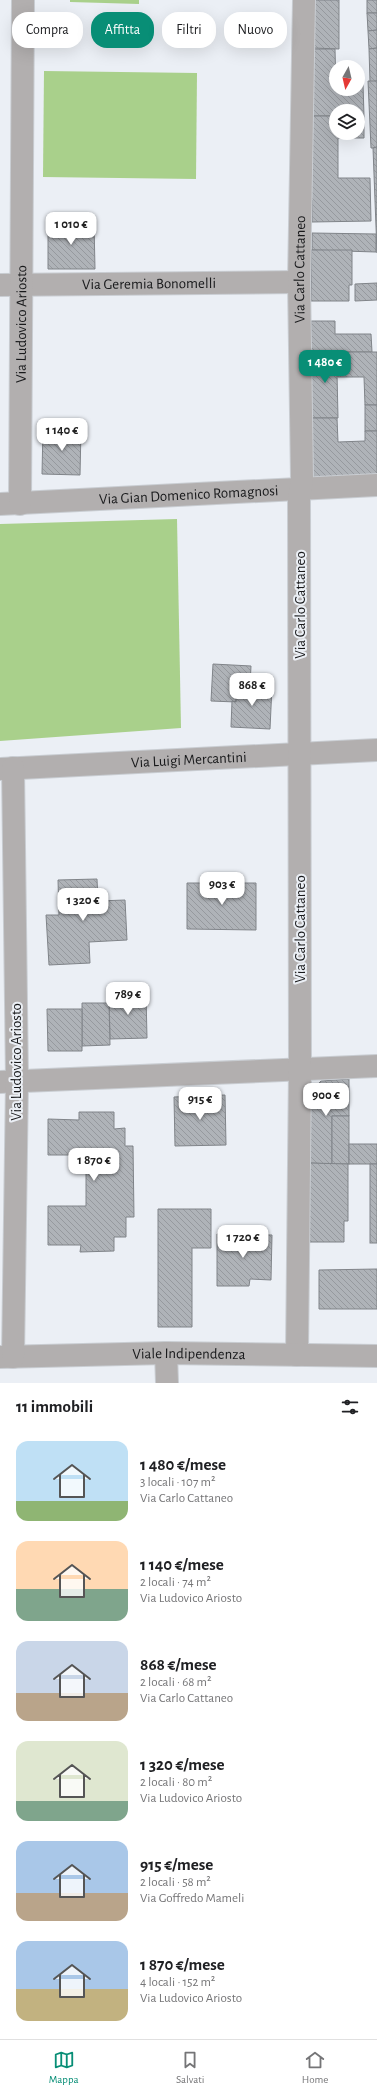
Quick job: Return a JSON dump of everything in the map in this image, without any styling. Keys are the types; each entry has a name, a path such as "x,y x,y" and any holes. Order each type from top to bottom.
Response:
{"street":[{"name":"Via Ludovico Ariosto","path":"10,504 22,285 23,0"},
{"name":"Via Carlo Cattaneo","path":"298,1355 300,1069 300,489 302,479 299,282 304,0"},
{"name":"Via Geremia Bonomelli","path":"0,285 299,282"},
{"name":"Via Gian Domenico Romagnosi","path":"10,504 377,485"},
{"name":"Via Luigi Mercantini","path":"6,768 300,755 377,750"},
{"name":"Via Ludovico Ariosto","path":"6,768 8,1082 6,1357"},
{"path":"8,1082 377,1066"},
{"path":"166,1353 167,1383"},
{"name":"Viale Indipendenza","path":"6,1357 166,1353 377,1356"}],"green space":[{"path":"70,0 139,0 139,4 70,2"},
{"path":"44,71 197,73 196,179 43,177"},
{"path":"177,519 181,728 0,741 0,524"}],"building":[{"path":"314,0 339,0 339,49 313,48"},
{"path":"367,0 377,0 377,13 367,13"},
{"path":"367,13 377,13 377,30 368,31"},
{"path":"377,30 377,48 369,49 368,31"},
{"path":"377,48 377,81 370,82 369,49"},
{"path":"312,49 335,49 335,60 329,60 329,96 363,96 364,104 329,104 329,116 311,116"},
{"path":"368,81 377,81 377,147 373,148 371,148"},
{"path":"311,116 329,116 329,140 338,140 338,178 370,178 371,221 312,222 312,200 310,200"},
{"path":"377,147 377,253 373,148"},
{"path":"94,222 95,269 48,269 48,223"},
{"path":"312,233 376,234 376,252 312,250"},
{"path":"311,250 352,250 352,285 349,285 349,301 311,301"},
{"path":"377,283 377,300 355,301 355,284"},
{"path":"311,321 335,321 335,334 371,334 372,352 311,352"},
{"path":"311,352 342,352 342,373 337,373 338,418 310,418"},
{"path":"342,352 377,352 377,405 365,405 364,377 338,377 337,373 342,373"},
{"path":"365,405 377,405 377,431 365,431"},
{"path":"310,418 337,418 338,442 365,441 365,431 377,431 377,479 316,481 308,474"},
{"path":"43,428 81,429 80,475 42,474"},
{"path":"213,664 251,666 250,685 237,684 236,702 211,701"},
{"path":"237,684 272,686 270,729 231,727 232,701 236,702"},
{"path":"97,879 98,901 125,900 127,940 89,942 90,963 49,965 46,915 59,915 58,880"},
{"path":"187,883 256,883 256,930 187,929"},
{"path":"109,994 146,994 147,1038 110,1039"},
{"path":"82,1003 109,1003 110,1045 82,1046"},
{"path":"47,1009 82,1009 82,1051 48,1051"},
{"path":"349,1079 349,1116 332,1116 332,1164 310,1163 310,1086 316,1086 321,1081"},
{"path":"225,1095 226,1145 175,1146 174,1097"},
{"path":"79,1112 114,1112 114,1129 125,1128 125,1146 133,1146 134,1217 126,1217 126,1237 114,1237 114,1251 80,1252 81,1245 48,1245 48,1206 86,1206 86,1155 48,1155 48,1119 79,1120"},
{"path":"332,1116 349,1116 349,1164 332,1164"},
{"path":"349,1144 377,1144 377,1164 349,1164"},
{"path":"310,1163 348,1164 348,1221 344,1221 344,1242 309,1242"},
{"path":"370,1164 377,1164 377,1243 370,1243"},
{"path":"158,1209 211,1209 211,1248 192,1248 192,1327 158,1327"},
{"path":"217,1234 272,1235 271,1280 250,1279 249,1286 217,1286"},
{"path":"377,1269 377,1309 319,1309 319,1270"}]}
